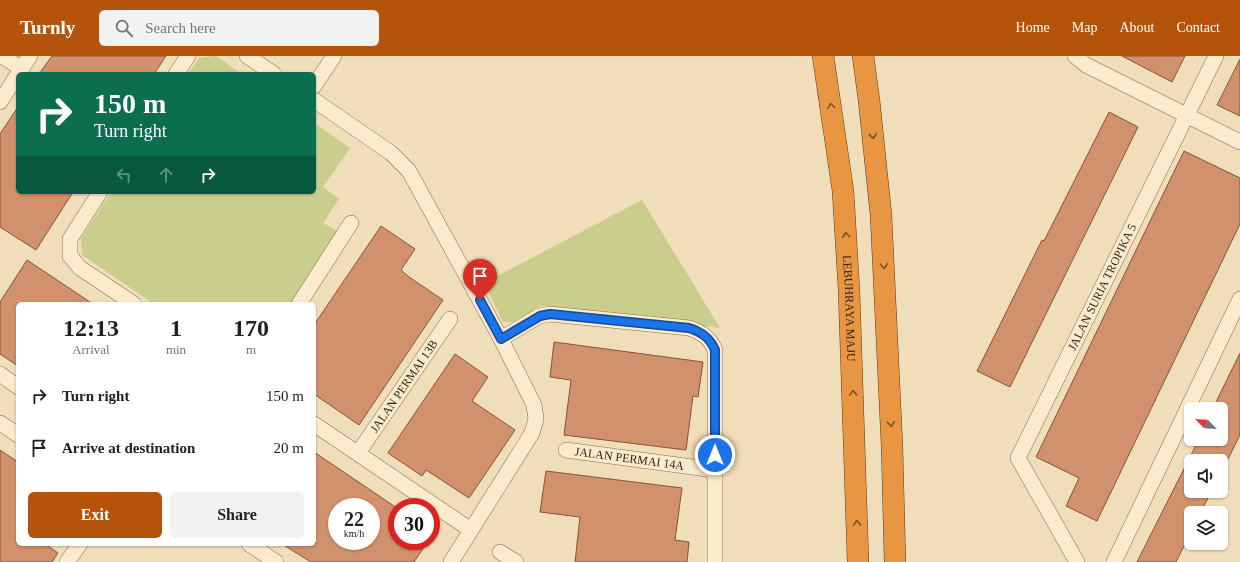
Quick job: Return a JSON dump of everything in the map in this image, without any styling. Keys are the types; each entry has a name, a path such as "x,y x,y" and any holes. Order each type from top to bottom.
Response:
{"highway":[{"name":"LEBUHRAYA MAJU","path":"823,56 843,191 850,290 858,562"},
{"path":"863,56 882,215 892,438 895,562"}],"street":[{"path":"2,56 19,72 30,56"},
{"path":"177,72 188,56"},
{"path":"247,56 271,72"},
{"path":"316,83 334,56"},
{"path":"1075,56 1086,65 1240,142"},
{"name":"JALAN SURIA TROPIKA 5","path":"1077,562 1018,458 1216,56"},
{"path":"0,102 16,77"},
{"path":"316,101 391,153 409,171 501,339 534,404 536,419 532,433 451,562"},
{"path":"99,194 70,239 70,256 80,268 131,302"},
{"path":"300,302 351,223"},
{"path":"1114,562 1240,299"},
{"path":"501,339 540,316 550,314 689,328 699,331 706,336 712,343 715,350 715,562"},
{"name":"JALAN PERMAI 13B","path":"358,453 450,319"},
{"path":"0,374 16,386"},
{"path":"0,423 16,434"},
{"path":"316,425 471,530"},
{"name":"JALAN PERMAI 14A","path":"566,450 715,470"},
{"path":"67,562 79,546"},
{"path":"252,546 276,562"},
{"path":"500,552 516,562"}],"green space":[{"path":"216,56 239,72 189,72 199,58"},
{"path":"316,124 350,148 323,187 339,199 323,223 341,233 293,302 151,302 82,255 81,238 110,194 316,194"},
{"path":"642,200 720,328 542,306 517,322 503,322 484,283"}],"building":[{"path":"52,56 166,56 155,72 40,72"},
{"path":"1122,56 1185,56 1172,82"},
{"path":"1240,59 1240,116 1217,105"},
{"path":"16,110 16,194 72,194 36,250 0,227 0,134"},
{"path":"1109,112 1138,127 1010,387 977,371 1042,240 1044,241"},
{"path":"1184,151 1240,178 1240,224 1097,521 1066,506 1079,478 1036,457"},
{"path":"381,226 415,249 401,270 443,300 359,425 316,395 316,322"},
{"path":"27,260 90,302 16,302 16,365 0,354 0,302"},
{"path":"554,342 703,362 698,397 693,396 686,450 564,435 571,380 550,377"},
{"path":"1240,353 1240,435 1228,459 1228,454 1191,454 1195,446 1228,446 1228,402 1216,402"},
{"path":"455,354 488,377 472,401 515,430 469,498 426,470 422,476 388,453"},
{"path":"0,450 16,461 16,546 48,546 58,553 52,562 0,562"},
{"path":"316,453 388,502 388,550 422,550 414,562 311,562 285,546 316,546"},
{"path":"1184,469 1184,498 1208,498 1204,506 1184,506 1184,546 1176,562 1137,562"},
{"path":"546,471 682,488 675,540 689,542 687,562 575,562 580,517 540,512"}],"route":[{"path":"480,300 501,339 540,316 550,314 689,328 699,331 712,343 715,350 715,455"}]}
